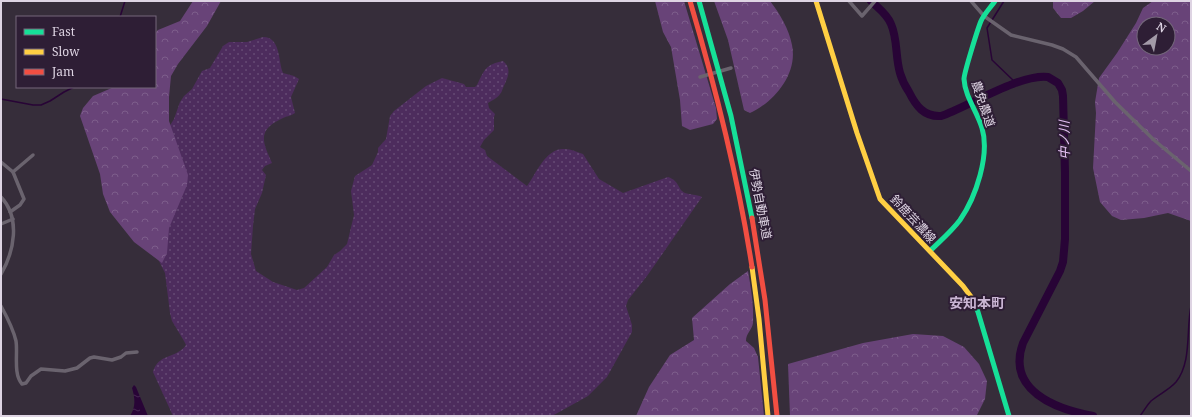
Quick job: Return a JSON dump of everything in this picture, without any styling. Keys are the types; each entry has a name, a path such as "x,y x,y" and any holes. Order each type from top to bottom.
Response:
{"main road":[{"name":"伊勢自動車道","path":"690,1 722,121 744,221 755,286 768,416"},
{"name":"伊勢自動車道","path":"699,1 724,87 746,186 763,282 777,416"},
{"name":"鈴鹿芸濃線","path":"816,1 857,132 880,199 971,296 978,312 1009,416"},
{"name":"農免農道","path":"930,251 952,229 964,213 982,167 984,144 981,126 968,97 964,84 964,77 981,21 986,17 995,1"}],"street":[{"path":"849,1 862,16 875,1"},
{"path":"971,1 986,17 1011,35 1052,45 1063,49 1076,57 1115,102 1154,140 1191,171"},
{"path":"700,77 731,68"},
{"path":"13,172 32,155"},
{"path":"1,162 13,172 24,199 20,205 10,212"},
{"path":"1,197 8,206 14,226 12,248 1,274"},
{"path":"1,224 13,219"},
{"path":"1,306 8,319 16,341 18,376 22,384 24,384 31,376 41,369 65,371 77,368 90,358 94,357 112,360 121,357 126,353 137,352"}],"shaded area":[{"path":"263,37 269,38 276,45 283,73 299,79 291,97 295,113 275,122 265,132 264,137 264,142 272,163 265,166 262,170 266,175 262,193 255,209 251,254 256,271 273,282 297,290 304,288 327,267 334,255 347,244 354,215 351,191 355,176 372,165 378,152 378,148 386,139 390,116 394,111 426,86 442,78 464,84 466,87 475,87 486,68 492,64 503,61 508,67 508,74 502,92 488,103 489,108 495,114 494,130 484,140 480,147 485,150 487,156 527,186 542,162 552,152 567,149 583,154 599,179 623,193 668,177 675,181 685,193 702,197 647,276 628,300 626,306 632,325 632,332 607,377 588,396 552,416 173,416 153,372 155,366 159,362 182,349 186,345 172,321 165,273 157,257 164,135 174,119 180,102 192,89 202,71 210,68 223,46 229,42 247,42"}],"green space":[{"path":"193,1 221,1 207,26 178,64 171,76 169,121 188,175 187,185 169,228 167,253 162,263 134,242 110,212 103,194 100,174 80,116 83,108 93,96 112,88 156,88 156,32 180,21"},
{"path":"655,1 684,1 716,108 717,119 713,124 690,130 682,126 680,100 671,47 663,32"},
{"path":"714,1 770,1 784,22 791,39 793,56 788,76 782,86 768,102 750,113 744,110 728,40"},
{"path":"1053,1 1095,1 1083,11 1071,18 1061,18 1053,8"},
{"path":"1153,1 1191,1 1191,221 1168,213 1144,218 1121,220 1112,216 1100,202 1093,168 1096,113 1095,102 1099,78 1136,23 1136,56 1176,56 1176,16 1139,16 1143,8"},
{"path":"748,271 752,297 753,323 746,341 754,348 758,357 764,416 636,416 649,387 670,355 694,340 692,318 730,284"},
{"path":"913,334 943,336 964,347 979,364 987,381 985,399 977,415 790,416 788,364 863,343"}],"water":[{"path":"134,385 148,416 130,416 134,406 132,388"}],"waterway":[{"path":"120,16 125,1"},
{"name":"中ノ川","path":"871,1 885,14 889,20 895,36 898,67 902,78 915,102 925,113 941,116 1010,85 1037,77 1048,77 1058,83 1062,90 1065,172 1065,239 1063,262 1060,271 1023,343 1020,359 1021,373 1028,385 1037,394 1050,402 1078,413 1093,416"},
{"path":"1004,1 987,28 992,60 1016,83"},
{"path":"1,99 41,105 72,88"},
{"path":"1140,416 1148,404 1173,385 1181,374 1188,346 1191,306"}],"traffic: fast":[{"path":"699,1 731,116 752,218"},
{"path":"930,251 960,220 966,211 980,176 983,163 984,139 982,128 969,98 964,79 981,21 995,1"},
{"path":"972,298 978,312 1009,416"}],"traffic: slow":[{"path":"816,1 857,133 880,199 963,286 972,298"},
{"path":"752,267 759,319 768,416"}],"traffic: jam":[{"path":"690,1 726,133 752,267"},
{"path":"752,218 765,300 777,416"}],"district":[{"name":"安知本町","path":"977,303"}]}
